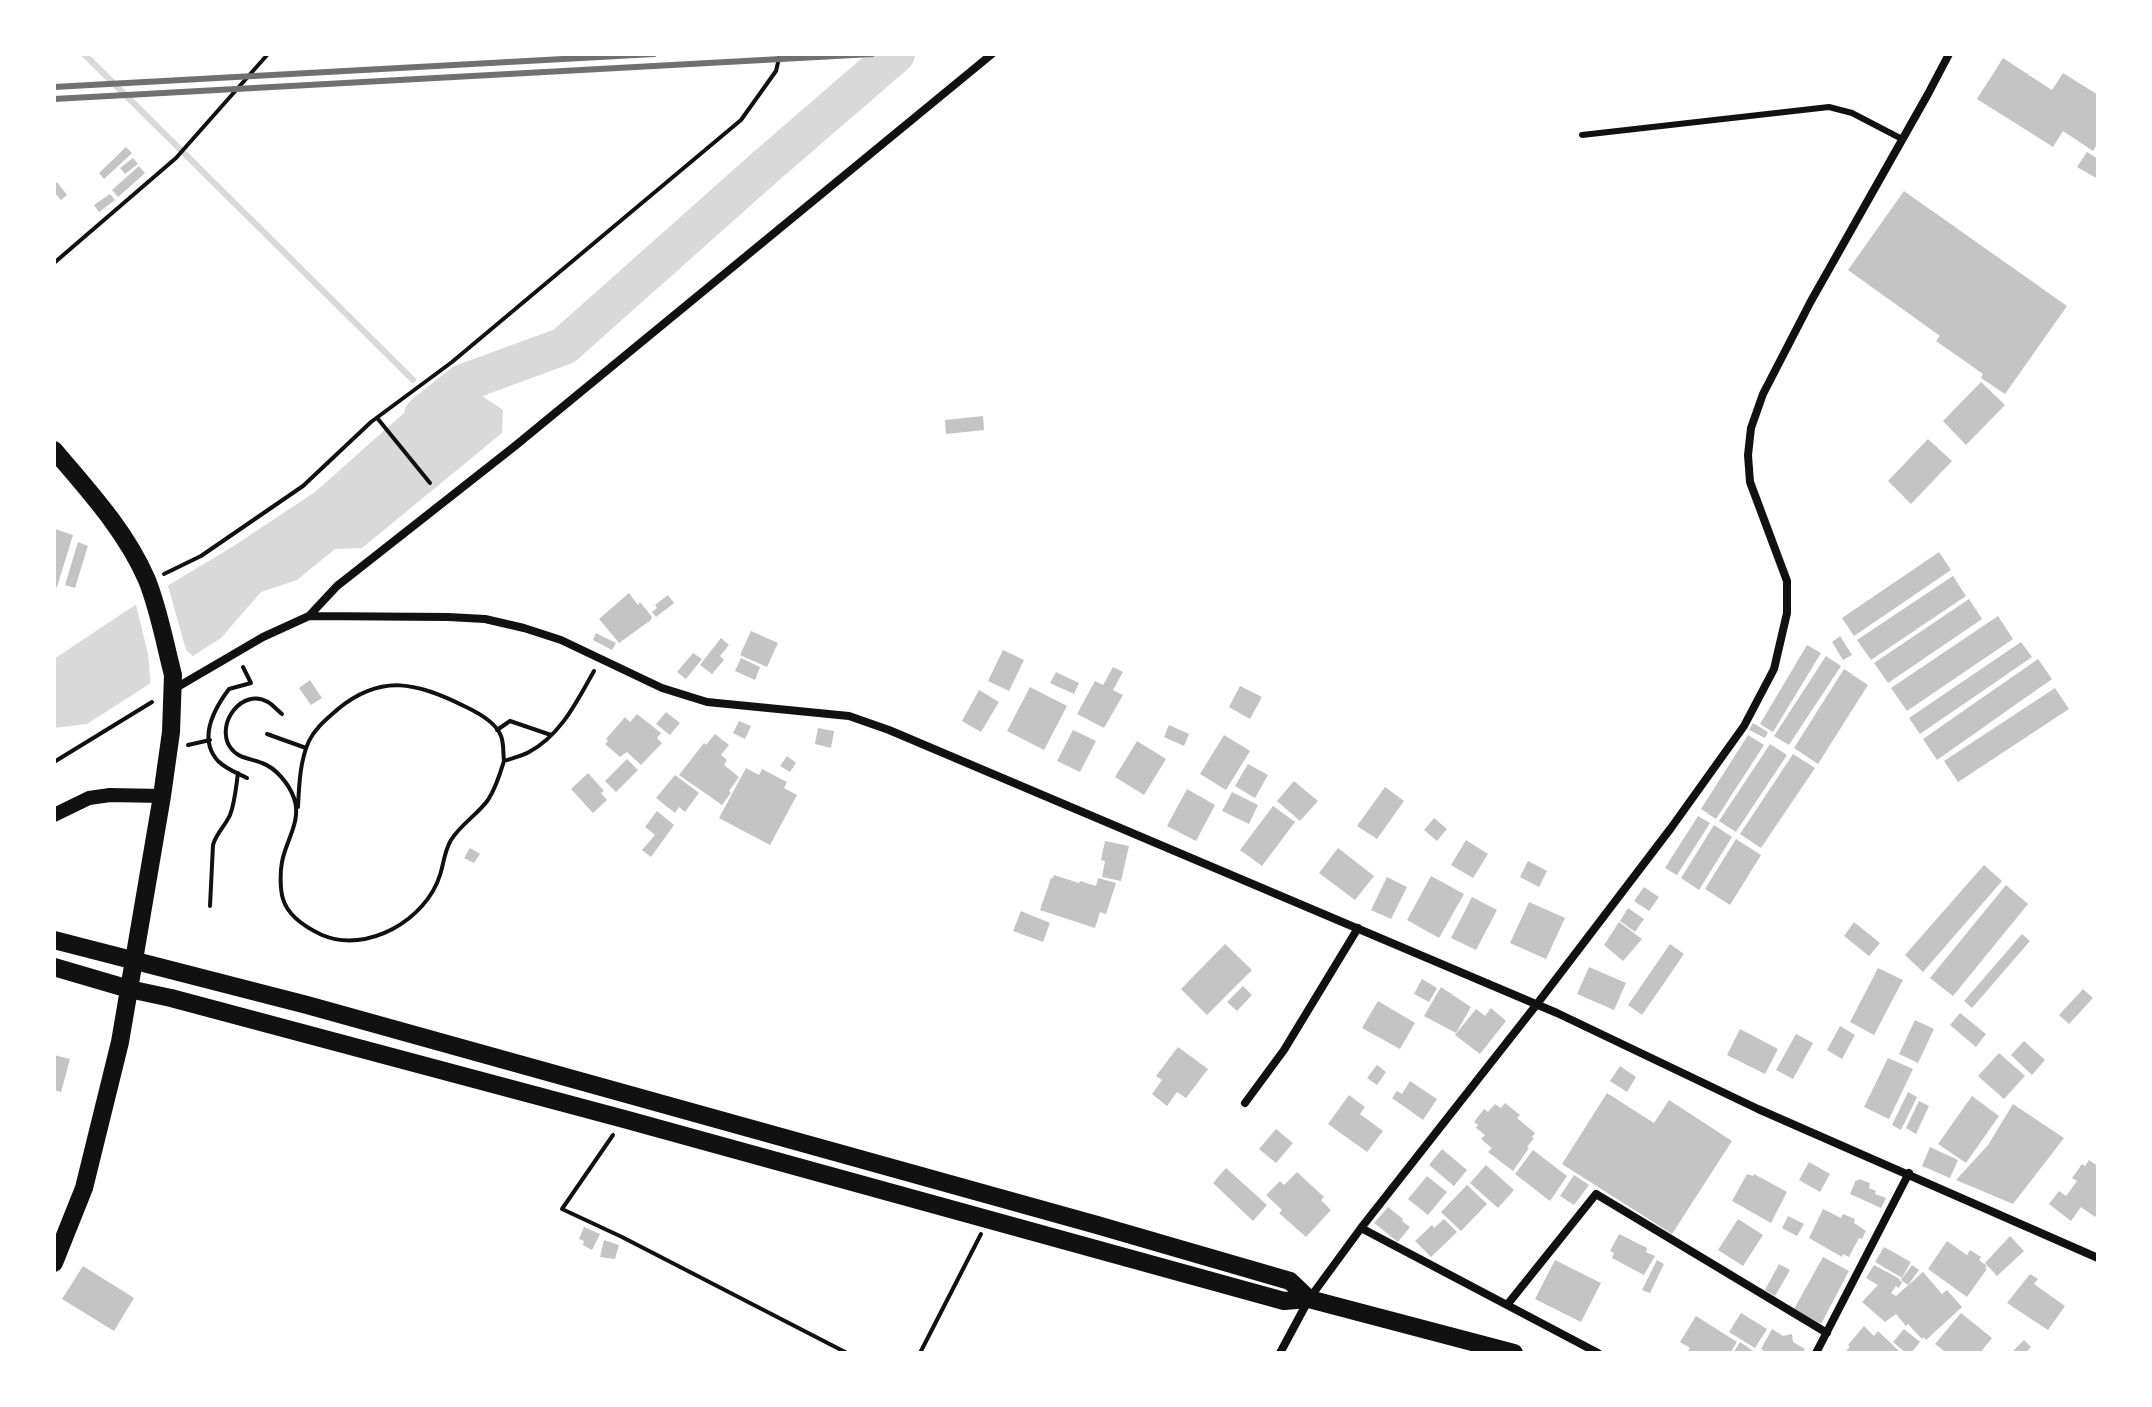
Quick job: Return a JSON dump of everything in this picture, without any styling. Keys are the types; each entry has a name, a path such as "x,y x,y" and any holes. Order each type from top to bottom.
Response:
{"main road":[{"path":"54,450 105,510 133,553 149,584 173,675 171,732 162,796 120,1042 84,1188 54,1263"},
{"path":"54,940 307,1005 1186,1251 1290,1281 1309,1299"},
{"path":"54,967 990,1218 1284,1301 1309,1299 1514,1353"}],"street":[{"path":"173,687 263,637 309,616 337,586 527,436 992,54"},
{"path":"1280,1353 1309,1299 1361,1228 1671,828 1744,726 1774,669 1787,613 1787,581 1750,482 1748,455 1751,428 1763,394 1811,301 1949,54"},
{"path":"309,616 485,619 561,640 662,688 707,702 849,716 889,730 1537,1004 1758,1109 2098,1258"},
{"path":"54,815 89,798 110,795 162,796"},
{"path":"1245,1103 1284,1050 1358,928"},
{"path":"1816,1353 1909,1173"},
{"path":"1507,1305 1596,1194 1827,1333"},
{"path":"1361,1228 1598,1353"}],"lane":[{"path":"1582,135 1829,107 1852,113 1902,139"}],"path":[{"path":"54,263 176,158 268,54"},
{"path":"149,584 201,556 303,486 371,422 452,362 741,120 776,71 780,54"},
{"path":"378,419 430,483"},
{"path":"243,667 251,683 229,689 209,725 211,748 217,760 247,778"},
{"path":"504,761 529,752 551,735 574,709 595,669"},
{"path":"396,685 421,688 446,697 473,710 491,723 502,737 504,761 487,801 461,826 449,843 440,875 430,894 407,920 389,931 349,940 321,934 296,919 283,900 282,862 297,818 307,748 317,727 349,700 374,687 396,685"},
{"path":"282,714 268,702 245,700 234,708 225,731 229,745 239,757 265,764 280,775 294,797 297,818"},
{"path":"54,762 152,702"},
{"path":"497,730 510,721 551,735"},
{"path":"267,734 307,748"},
{"path":"184,746 210,740"},
{"path":"210,906 215,839 230,816 238,773"},
{"path":"624,1119 562,1209 847,1353"},
{"path":"920,1353 990,1218"}],"shaded area":[{"path":"441,380 463,383 503,410 502,433 362,548 335,549 297,580 261,592 221,638 87,724 54,728 54,659 315,492"}],"pier":[{"path":"167,582 186,650 196,659 151,688 148,654 135,601"}],"building":[{"path":"2003,58 2052,90 2063,73 2098,95 2098,143 2093,151 2063,131 2053,147 1977,99"},
{"path":"126,147 132,153 104,179 99,173"},
{"path":"2087,152 2098,159 2098,179 2077,167"},
{"path":"133,158 138,164 125,174 120,168"},
{"path":"139,166 145,173 118,197 112,190"},
{"path":"57,182 67,195 61,200 54,192"},
{"path":"1904,191 2067,306 2005,394 1981,378 1983,374 1936,341 1940,336 1848,270"},
{"path":"110,194 115,200 99,212 94,205"},
{"path":"1981,382 2005,405 1966,445 1943,421"},
{"path":"983,416 984,430 946,434 945,420"},
{"path":"1928,439 1952,461 1911,504 1888,481"},
{"path":"55,529 73,535 57,587 54,586"},
{"path":"78,542 88,546 75,588 65,585"},
{"path":"1939,552 1951,570 1854,636 1842,618"},
{"path":"1953,576 1966,596 1871,660 1857,640"},
{"path":"629,593 652,617 619,643 599,619"},
{"path":"668,595 674,603 656,617 652,612 657,608 655,605"},
{"path":"1969,599 1982,619 1888,683 1874,663"},
{"path":"1998,616 2013,639 1907,711 1891,688"},
{"path":"751,631 778,643 767,667 740,655"},
{"path":"596,633 616,643 612,650 593,640"},
{"path":"1840,636 1852,655 1843,660 1832,642"},
{"path":"721,638 729,645 720,656 724,660 712,674 700,665"},
{"path":"2021,642 2032,657 1920,734 1909,718"},
{"path":"1807,645 1821,653 1773,732 1760,724"},
{"path":"1003,650 1024,660 1009,691 988,681"},
{"path":"693,653 702,659 686,679 677,672"},
{"path":"1826,656 1841,666 1789,745 1774,736"},
{"path":"741,658 760,667 755,680 735,671"},
{"path":"2038,659 2052,679 1937,760 1923,739"},
{"path":"1113,667 1123,672 1113,690 1123,695 1104,728 1077,714 1095,681 1103,685"},
{"path":"1844,669 1868,685 1818,764 1794,748"},
{"path":"1056,672 1079,683 1074,694 1050,683"},
{"path":"310,680 322,698 311,705 299,688"},
{"path":"1240,686 1262,697 1250,719 1229,707"},
{"path":"1030,687 1067,706 1044,750 1007,731"},
{"path":"2055,688 2069,709 1958,782 1944,761"},
{"path":"979,690 999,702 981,732 962,721"},
{"path":"666,712 680,723 670,735 656,724"},
{"path":"637,714 661,733 657,738 662,743 641,765 627,752 620,757 605,744 625,717 630,722"},
{"path":"739,721 751,726 745,739 733,733"},
{"path":"1753,723 1768,732 1765,738 1749,730"},
{"path":"1169,725 1189,734 1184,746 1164,737"},
{"path":"818,728 834,731 831,748 815,744"},
{"path":"1073,730 1096,741 1080,772 1057,761"},
{"path":"715,734 729,745 721,755 727,760 724,765 739,777 722,805 679,775"},
{"path":"1224,735 1250,751 1226,790 1200,774"},
{"path":"1748,735 1764,745 1716,819 1701,809"},
{"path":"1137,741 1166,759 1144,795 1115,777"},
{"path":"1770,744 1787,755 1736,832 1719,821"},
{"path":"1793,754 1815,768 1761,848 1740,834"},
{"path":"787,756 796,763 790,772 780,766"},
{"path":"627,759 638,770 616,792 605,781"},
{"path":"1248,764 1268,775 1255,798 1235,786"},
{"path":"746,768 759,775 762,769 787,782 784,788 797,795 770,845 719,818"},
{"path":"588,773 604,791 601,793 607,800 593,813 571,789"},
{"path":"675,775 699,793 685,812 679,807 675,813 656,798"},
{"path":"1294,781 1318,801 1300,821 1277,801"},
{"path":"1385,787 1404,801 1377,839 1357,826"},
{"path":"1187,789 1215,805 1196,841 1167,826"},
{"path":"1232,792 1258,805 1249,824 1222,811"},
{"path":"1273,806 1295,822 1262,866 1240,850"},
{"path":"657,811 674,825 651,857 642,850 655,835 645,827"},
{"path":"1698,816 1710,823 1677,875 1665,868"},
{"path":"1434,818 1447,829 1437,841 1424,830"},
{"path":"1714,825 1732,837 1699,890 1681,878"},
{"path":"1736,839 1761,855 1730,905 1705,889"},
{"path":"1466,840 1488,854 1473,878 1451,865"},
{"path":"1105,841 1129,846 1121,881 1102,877 1105,861 1101,860"},
{"path":"470,848 480,854 474,863 464,858"},
{"path":"1338,848 1374,876 1355,900 1319,873"},
{"path":"1528,861 1547,871 1539,887 1520,877"},
{"path":"1984,865 2002,881 1923,972 1905,955"},
{"path":"1054,875 1096,886 1098,878 1116,883 1106,914 1100,912 1095,928 1040,910"},
{"path":"1431,876 1464,894 1439,938 1407,920"},
{"path":"1387,877 1407,887 1391,919 1371,910"},
{"path":"2006,885 2028,904 1953,996 1930,978"},
{"path":"1644,887 1659,897 1649,911 1634,901"},
{"path":"1472,897 1497,910 1476,950 1451,938"},
{"path":"1529,902 1565,918 1546,959 1510,943"},
{"path":"1628,908 1644,919 1635,932 1620,921"},
{"path":"1021,911 1050,923 1043,942 1013,931"},
{"path":"1619,922 1642,939 1623,961 1604,945"},
{"path":"1854,922 1880,943 1869,956 1844,936"},
{"path":"2022,934 2030,941 1972,1008 1964,1001"},
{"path":"1225,944 1252,970 1207,1015 1181,989"},
{"path":"1670,944 1684,954 1642,1015 1628,1005"},
{"path":"1589,967 1626,983 1614,1010 1577,994"},
{"path":"1878,968 1903,980 1874,1035 1850,1022"},
{"path":"1422,979 1437,988 1429,1002 1414,994"},
{"path":"1243,986 1252,995 1237,1011 1227,1002"},
{"path":"1441,987 1471,1007 1456,1033 1424,1016"},
{"path":"2083,989 2093,998 2069,1024 2059,1015"},
{"path":"1378,1001 1415,1023 1400,1049 1362,1028"},
{"path":"1491,1008 1506,1021 1480,1054 1455,1035 1476,1009 1485,1016"},
{"path":"1960,1013 1986,1034 1976,1047 1950,1025"},
{"path":"1915,1020 1934,1029 1918,1063 1899,1054"},
{"path":"1840,1026 1855,1035 1842,1059 1827,1050"},
{"path":"1740,1029 1778,1049 1765,1074 1727,1055"},
{"path":"1796,1034 1813,1043 1793,1079 1776,1070"},
{"path":"2024,1041 2045,1060 2032,1075 2011,1055"},
{"path":"1178,1047 1208,1069 1186,1098 1177,1092 1167,1106 1152,1094 1162,1080 1156,1076"},
{"path":"1999,1053 2025,1076 2004,1099 1978,1076"},
{"path":"54,1055 70,1059 61,1092 54,1090"},
{"path":"1888,1058 1913,1069 1889,1119 1864,1107"},
{"path":"1377,1065 1386,1072 1377,1085 1367,1078"},
{"path":"1620,1066 1636,1077 1627,1092 1610,1081"},
{"path":"1410,1081 1437,1099 1423,1120 1392,1098 1397,1091 1402,1094"},
{"path":"1908,1092 1917,1097 1901,1130 1892,1125"},
{"path":"1607,1093 1654,1123 1669,1100 1732,1141 1672,1234 1562,1164"},
{"path":"1349,1095 1365,1107 1360,1114 1383,1131 1367,1152 1328,1124"},
{"path":"1972,1096 1999,1116 1966,1163 1938,1144"},
{"path":"1919,1101 1929,1106 1916,1134 1906,1128"},
{"path":"1505,1103 1535,1133 1513,1171 1488,1152 1492,1148 1481,1139 1485,1135 1474,1122 1484,1109 1488,1112 1495,1104 1501,1108"},
{"path":"2013,1104 2064,1138 2013,1204 1956,1180 1988,1145"},
{"path":"1276,1129 1293,1143 1276,1163 1259,1149"},
{"path":"1930,1147 1958,1160 1950,1178 1922,1166"},
{"path":"1442,1149 1467,1170 1454,1186 1429,1165"},
{"path":"1533,1150 1567,1176 1550,1201 1515,1174"},
{"path":"2089,1160 2098,1166 2098,1213 2095,1217 2081,1207 2071,1221 2049,1204 2059,1191 2066,1196 2077,1181 2072,1178"},
{"path":"1809,1162 1830,1174 1820,1192 1799,1180"},
{"path":"1486,1165 1514,1190 1498,1208 1470,1183"},
{"path":"1226,1168 1267,1205 1253,1221 1213,1183"},
{"path":"1297,1172 1324,1197 1321,1200 1331,1210 1306,1237 1279,1213 1282,1210 1266,1195 1280,1181 1284,1185"},
{"path":"1747,1174 1754,1174 1787,1192 1771,1223 1732,1201"},
{"path":"1574,1175 1589,1185 1574,1205 1560,1196"},
{"path":"1427,1176 1447,1192 1428,1215 1408,1199"},
{"path":"1859,1179 1870,1183 1869,1188 1876,1191 1875,1194 1886,1198 1881,1208 1850,1194"},
{"path":"1467,1185 1487,1204 1461,1231 1441,1212"},
{"path":"1388,1207 1410,1227 1398,1242 1374,1223"},
{"path":"1823,1209 1841,1218 1843,1214 1855,1219 1854,1223 1866,1231 1849,1257 1843,1254 1842,1257 1809,1238"},
{"path":"1788,1216 1804,1224 1797,1236 1782,1228"},
{"path":"1444,1219 1457,1232 1431,1257 1415,1241 1432,1225 1434,1228"},
{"path":"1738,1219 1763,1235 1743,1266 1718,1250"},
{"path":"584,1227 600,1234 592,1250 579,1239"},
{"path":"1619,1234 1647,1248 1646,1252 1655,1256 1644,1275 1612,1258 1614,1253 1610,1251"},
{"path":"2010,1236 2024,1251 1997,1276 1985,1263"},
{"path":"604,1240 619,1245 615,1259 600,1257"},
{"path":"1947,1241 1967,1255 1970,1250 1981,1257 1979,1260 1987,1266 1967,1297 1928,1269"},
{"path":"1884,1247 1911,1262 1902,1278 1875,1262"},
{"path":"1823,1257 1849,1271 1821,1324 1794,1309"},
{"path":"1555,1260 1601,1283 1581,1322 1535,1299"},
{"path":"1657,1260 1664,1264 1650,1293 1642,1290"},
{"path":"1779,1264 1790,1270 1775,1296 1765,1290"},
{"path":"1874,1265 1900,1279 1899,1288 1896,1286 1891,1293 1896,1296 1923,1272 1942,1294 1947,1290 1962,1307 1926,1340 1908,1324 1906,1326 1896,1314 1885,1322 1862,1302 1878,1285 1866,1278"},
{"path":"1912,1265 1919,1270 1908,1285 1901,1280"},
{"path":"83,1266 134,1298 114,1331 62,1299"},
{"path":"2030,1274 2038,1279 2034,1284 2065,1306 2048,1330 2007,1303"},
{"path":"1741,1313 1767,1329 1755,1348 1729,1332"},
{"path":"1961,1313 1992,1338 1980,1353 1947,1353 1935,1344"},
{"path":"1696,1316 1737,1342 1730,1353 1687,1353 1690,1348 1680,1342"},
{"path":"1864,1326 1874,1336 1878,1331 1901,1353 1846,1351"},
{"path":"1772,1329 1783,1336 1792,1334 1793,1342 1805,1349 1802,1353 1768,1353 1761,1349"},
{"path":"1904,1329 1920,1342 1911,1353 1906,1353 1893,1342"},
{"path":"2024,1340 2031,1347 2025,1353 2015,1353 2013,1351"},
{"path":"1740,1342 1756,1353 1733,1353"}],"waterway":[{"path":"84,54 413,380"},
{"path":"423,415 463,383 564,346 896,54"}],"railway":[{"path":"54,87 654,54"},
{"path":"54,99 872,54"}]}
